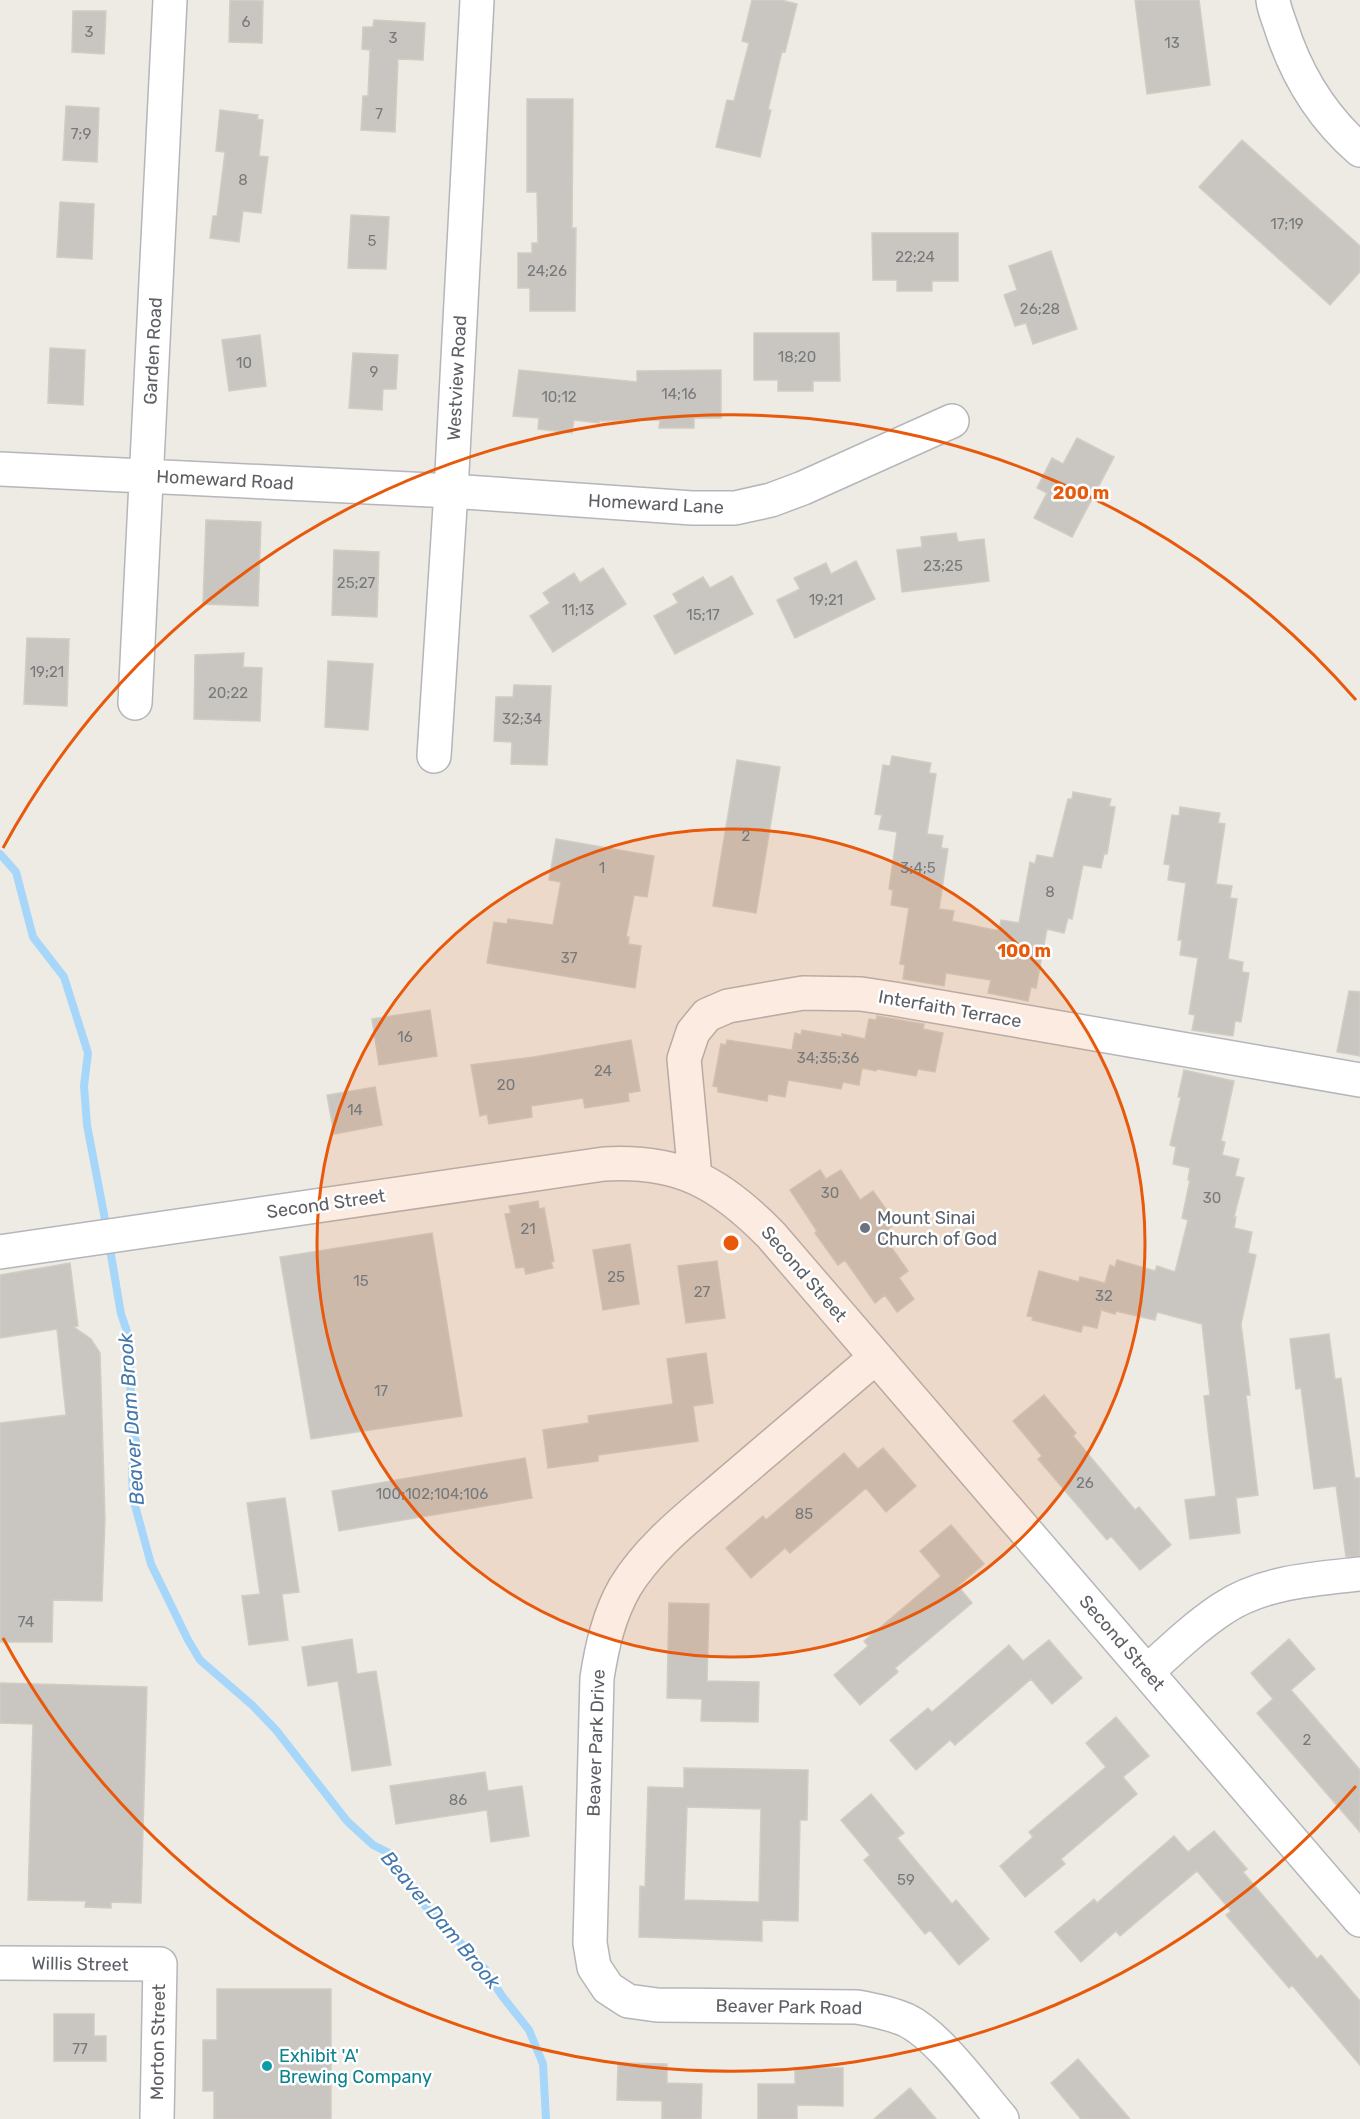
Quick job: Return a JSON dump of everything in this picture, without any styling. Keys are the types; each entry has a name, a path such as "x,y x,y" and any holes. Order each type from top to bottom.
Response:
{"street":[{"name":"Garden Road","path":"135,703 170,0"},
{"name":"Westview Road","path":"434,756 451,491 477,0"},
{"path":"1273,0 1286,42 1301,76 1323,112 1360,150"},
{"name":"Homeward Lane","path":"451,491 692,508 735,508 771,500 803,488 952,421"},
{"name":"Homeward Road","path":"0,469 451,491"},
{"name":"Interfaith Terrace","path":"695,1177 684,1059 693,1032 707,1015 728,1006 803,993 830,992 883,997 1360,1080"},
{"name":"Second Street","path":"0,1252 603,1164 634,1162 663,1166 695,1177 719,1189 746,1209 771,1235 1360,1920"},
{"name":"Beaver Park Drive","path":"608,1988 594,1967 590,1943 597,1678 602,1645 612,1614 642,1562 681,1524 876,1357"},
{"path":"1147,1672 1189,1634 1223,1608 1262,1590 1298,1581 1360,1574"},
{"name":"Willis Street","path":"0,1963 160,1964"},
{"name":"Morton Street","path":"157,2119 160,1964"},
{"name":"Beaver Park Road","path":"608,1988 628,2001 657,2005 857,2007 884,2012 908,2021 934,2039 1002,2119"}],"building":[{"path":"230,0 263,1 262,43 229,42"},
{"path":"752,0 781,0 797,4 785,52 782,51 760,157 716,147 727,100 734,101 749,43 742,41"},
{"path":"1135,0 1199,0 1210,85 1147,94"},
{"path":"73,11 106,11 104,54 72,52"},
{"path":"374,20 425,23 423,60 398,59 395,132 361,130 363,96 368,96 370,50 362,49 363,27 373,27"},
{"path":"527,99 573,99 572,228 576,228 575,311 530,311 530,288 518,288 518,253 532,253 532,243 538,243 537,192 527,192"},
{"path":"66,106 99,108 97,162 63,160"},
{"path":"220,110 258,115 257,119 263,120 259,156 268,157 261,213 243,211 239,242 210,238 213,216 217,216 225,152 216,151"},
{"path":"1242,140 1360,246 1360,272 1330,305 1199,187"},
{"path":"60,202 94,204 92,259 57,257"},
{"path":"351,215 389,217 386,269 348,268"},
{"path":"872,233 958,233 958,281 932,281 932,291 897,291 897,280 873,280"},
{"path":"1051,251 1077,329 1033,344 1026,323 1015,326 1004,295 1017,290 1009,266"},
{"path":"754,333 839,333 840,381 813,381 813,391 778,391 778,380 754,380"},
{"path":"260,335 266,386 229,391 222,340"},
{"path":"50,348 85,350 83,405 48,403"},
{"path":"353,353 398,355 396,389 383,389 382,410 349,408"},
{"path":"519,370 637,382 637,371 721,370 721,418 694,418 694,428 659,428 660,420 599,421 599,423 574,420 572,433 538,429 539,418 513,416"},
{"path":"1077,438 1114,457 1072,537 1034,518 1047,493 1037,488 1052,458 1063,464"},
{"path":"206,520 261,522 258,606 203,604"},
{"path":"956,533 958,542 984,539 989,581 902,592 897,550 922,547 921,537"},
{"path":"334,550 379,552 377,617 332,615"},
{"path":"856,561 875,599 795,638 777,600 800,589 794,578 826,563 831,574"},
{"path":"603,568 626,604 553,652 530,616 550,603 543,593 574,573 580,583"},
{"path":"732,576 753,614 675,654 654,616 678,603 673,594 703,577 710,588"},
{"path":"27,638 69,639 67,706 24,704"},
{"path":"244,653 243,667 262,668 260,721 194,719 195,655"},
{"path":"328,661 373,664 368,730 325,727"},
{"path":"514,685 551,686 547,765 511,764 512,742 494,741 496,697 513,697"},
{"path":"892,756 931,763 929,773 936,774 927,834 943,836 941,848 948,849 939,909 954,911 952,921 994,930 999,930 1001,920 1019,923 1030,862 1035,864 1037,855 1053,858 1068,799 1072,799 1073,792 1111,799 1109,806 1115,807 1107,854 1104,854 1101,868 1083,865 1072,919 1068,918 1064,933 1047,929 1036,988 1031,987 1028,1001 988,993 991,980 946,973 944,986 903,979 905,965 900,964 909,908 891,905 893,890 889,889 897,832 879,829 882,815 875,814 883,765 890,766"},
{"path":"737,760 780,767 756,913 713,906"},
{"path":"1180,807 1220,813 1218,823 1225,824 1216,884 1232,886 1230,898 1237,899 1228,959 1243,962 1242,972 1249,973 1241,1022 1235,1021 1233,1036 1192,1030 1195,1015 1189,1014 1198,958 1180,955 1182,940 1178,940 1186,883 1168,880 1170,865 1164,864 1172,815 1179,816"},
{"path":"556,839 654,856 647,897 634,895 626,937 629,937 628,944 641,946 635,988 487,963 494,922 507,924 508,919 553,925 561,882 549,880"},
{"path":"1349,991 1360,992 1360,1056 1337,1052"},
{"path":"430,1010 437,1056 379,1065 372,1019"},
{"path":"877,1016 924,1024 923,1029 943,1033 935,1072 918,1069 916,1076 862,1068 859,1085 843,1082 841,1089 788,1080 785,1097 768,1094 767,1101 718,1092 718,1087 713,1086 721,1044 726,1045 727,1040 792,1050 795,1033 801,1035 802,1030 865,1039 869,1019 876,1020"},
{"path":"631,1040 640,1091 628,1093 629,1101 585,1108 583,1098 531,1106 532,1117 489,1124 487,1114 480,1116 471,1065 534,1057"},
{"path":"1184,1070 1234,1081 1221,1141 1225,1142 1222,1155 1239,1159 1235,1176 1244,1178 1234,1217 1236,1217 1234,1228 1252,1232 1248,1253 1256,1255 1241,1324 1250,1395 1246,1395 1258,1495 1236,1498 1240,1533 1190,1539 1185,1500 1216,1496 1204,1396 1210,1395 1202,1324 1157,1312 1155,1320 1101,1310 1097,1328 1083,1325 1081,1332 1032,1320 1033,1317 1027,1316 1039,1271 1079,1282 1080,1277 1105,1283 1110,1265 1115,1267 1117,1260 1155,1271 1157,1266 1175,1272 1188,1220 1182,1218 1190,1180 1188,1180 1190,1168 1173,1164 1176,1147 1170,1145 1181,1097 1178,1097"},
{"path":"375,1087 382,1125 334,1134 327,1095"},
{"path":"820,1170 826,1179 841,1170 860,1200 873,1191 896,1223 882,1234 908,1271 899,1278 914,1299 897,1312 885,1295 875,1303 845,1260 838,1265 815,1233 817,1231 790,1190"},
{"path":"538,1201 539,1209 544,1208 554,1261 551,1262 553,1268 526,1274 524,1267 516,1268 505,1214 511,1213 509,1206"},
{"path":"432,1233 462,1416 311,1439 280,1257"},
{"path":"630,1244 639,1304 603,1310 593,1250"},
{"path":"717,1261 725,1318 686,1323 678,1266"},
{"path":"70,1263 78,1326 74,1327 91,1339 100,1353 105,1519 102,1601 53,1600 52,1642 0,1642 0,1423 66,1415 57,1329 0,1338 0,1275"},
{"path":"1329,1334 1335,1379 1341,1378 1355,1478 1360,1478 1360,1556 1346,1557 1336,1486 1314,1489 1301,1388 1296,1389 1290,1339"},
{"path":"706,1353 713,1403 693,1406 698,1441 598,1455 598,1461 548,1468 543,1430 589,1423 588,1416 673,1404 667,1359"},
{"path":"1044,1395 1076,1433 1073,1436 1135,1510 1139,1507 1171,1545 1140,1570 1111,1536 1107,1540 1038,1459 1042,1456 1013,1421"},
{"path":"883,1448 916,1486 886,1512 866,1488 790,1553 785,1548 751,1578 726,1548 763,1516 766,1520 844,1453 858,1469"},
{"path":"525,1458 532,1498 339,1531 332,1491"},
{"path":"285,1498 299,1592 282,1594 288,1640 249,1645 242,1596 260,1594 247,1503"},
{"path":"951,1525 984,1564 958,1586 972,1603 895,1668 898,1672 860,1705 834,1675 868,1646 864,1641 941,1576 920,1551"},
{"path":"669,1603 709,1604 707,1681 759,1682 758,1722 701,1721 702,1699 667,1698"},
{"path":"352,1639 357,1674 376,1671 391,1765 352,1771 338,1681 308,1686 302,1647"},
{"path":"1289,1639 1315,1669 1291,1690 1360,1770 1360,1832 1257,1713 1273,1699 1251,1673"},
{"path":"1049,1640 1082,1678 1052,1704 1031,1679 955,1745 950,1740 916,1770 890,1740 928,1708 932,1712 1009,1645 1023,1661"},
{"path":"0,1683 147,1687 141,1903 111,1902 111,1908 85,1907 86,1901 28,1900 33,1724 0,1723"},
{"path":"1116,1717 1149,1756 1123,1777 1137,1794 1061,1859 1065,1864 1025,1897 1000,1866 1033,1837 1029,1832 1106,1767 1086,1743"},
{"path":"684,1768 808,1770 807,1820 800,1820 798,1921 762,1920 762,1941 639,1937 640,1886 645,1887 648,1787 684,1788","holes":["687,1807 761,1809 759,1902 684,1900"]},
{"path":"485,1772 488,1791 522,1786 529,1836 491,1842 487,1810 396,1824 390,1786"},
{"path":"871,1794 904,1833 897,1838 952,1904 956,1900 989,1939 959,1965 930,1930 925,1934 864,1860 870,1855 841,1820"},
{"path":"1214,1831 1247,1869 1243,1872 1317,1959 1321,1955 1360,2001 1360,2065 1292,1985 1289,1988 1226,1915 1231,1911 1197,1871 1120,1936 1116,1931 1081,1962 1055,1932 1094,1899 1097,1903 1174,1836 1188,1852"},
{"name":"Exhibit 'A' Brewing Company","path":"217,1989 331,1989 331,2119 214,2119 214,2091 203,2091 203,2040 217,2040"},
{"path":"54,2014 94,2014 94,2036 106,2036 106,2061 54,2061"},
{"path":"1078,2059 1130,2119 1081,2119 1051,2083"},
{"path":"618,2063 667,2064 667,2083 702,2084 701,2119 662,2119 662,2101 617,2100"},
{"path":"795,2068 843,2068 843,2106 797,2105 797,2119 758,2119 758,2084 795,2084"},
{"path":"910,2088 936,2119 874,2119"}],"waterway":[{"name":"Beaver Dam Brook","path":"0,854 16,872 33,937 64,977 88,1053 84,1086 87,1125 107,1230"},
{"name":"Beaver Dam Brook","path":"109,1243 121,1314 129,1337 132,1430 137,1444 132,1467 133,1498 151,1564 188,1640 200,1660 252,1705 276,1730 347,1821 373,1845 389,1853 417,1897 485,1969 502,1996 529,2030 543,2064 546,2119"}],"place":[{"name":"Mount Sinai Church of God","path":"865,1228"},
{"name":"Exhibit 'A' Brewing Company","path":"267,2066"}]}
